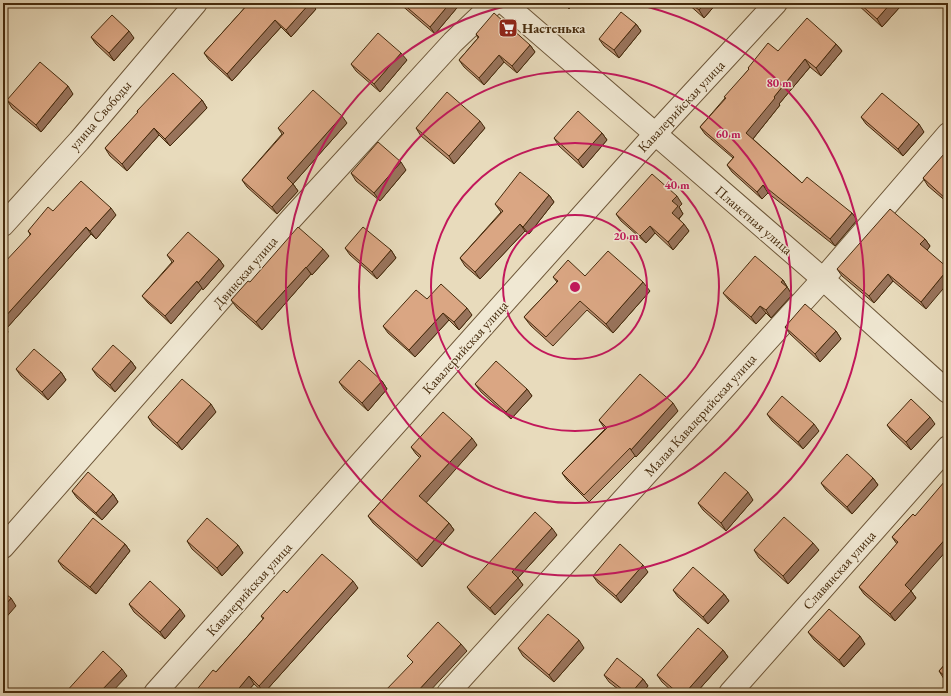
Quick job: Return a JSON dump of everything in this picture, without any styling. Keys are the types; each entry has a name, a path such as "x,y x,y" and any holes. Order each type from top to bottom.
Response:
{"street":[{"name":"улица Свободы","path":"3,225 79,140 196,3"},
{"name":"Двинская улица","path":"3,546 291,219 453,42 494,3"},
{"name":"Планетная улица","path":"504,3 823,279 948,392"},
{"name":"Кавалерийская улица","path":"155,693 655,134 776,3"},
{"name":"Малая Кавалерийская улица","path":"448,693 823,279 948,134"},
{"name":"Славянская улица","path":"730,693 948,448"}],"building":[{"path":"249,3 310,3 286,30 275,20 227,74 204,53"},
{"path":"402,3 450,3 430,27"},
{"path":"690,3 705,3 699,10"},
{"path":"859,3 891,3 877,19"},
{"path":"621,12 636,24 614,50 599,39"},
{"path":"494,13 530,45 512,66 499,55 479,78 459,60 479,37 476,34"},
{"path":"112,15 129,31 109,53 91,37"},
{"path":"807,18 836,44 816,68 805,59 746,133 802,183 807,177 852,213 830,239 763,185 757,192 727,165 734,157 700,127 726,98 724,97 749,69 748,68 768,43 778,51"},
{"path":"378,33 401,53 374,84 351,64"},
{"path":"40,62 68,86 36,125 7,100"},
{"path":"173,73 202,100 165,139 154,128 122,164 105,148"},
{"path":"313,90 342,116 287,178 293,184 272,207 242,180 284,133 278,128"},
{"path":"447,92 480,121 449,156 416,128"},
{"path":"882,93 919,124 898,149 861,117"},
{"path":"578,111 602,133 578,160 554,138"},
{"path":"378,142 401,162 374,193 351,173"},
{"path":"944,154 948,158 948,197 946,199 923,178"},
{"path":"520,172 549,195 523,227 520,224 475,272 460,258 503,211 495,204"},
{"path":"652,174 677,196 672,201 678,206 672,213 684,224 668,242 650,226 640,236 616,214"},
{"path":"81,181 111,208 90,231 86,227 3,319 3,264 31,234 28,231 48,207 53,211"},
{"path":"890,209 925,239 920,244 948,268 921,302 888,274 869,296 837,269"},
{"path":"298,227 323,249 256,322 231,300 248,281 250,282"},
{"path":"363,227 391,250 372,272 345,248"},
{"path":"188,232 219,259 198,283 197,281 165,316 142,296 174,261 167,255"},
{"path":"608,251 643,282 606,324 580,301 546,337 524,317 558,281 553,277 568,260 585,276"},
{"path":"755,256 783,280 781,282 787,287 766,310 760,306 751,317 723,293"},
{"path":"441,284 467,308 454,322 443,313 409,350 383,326 416,290 427,299"},
{"path":"805,304 836,331 815,354 785,327"},
{"path":"113,345 131,361 110,385 92,369"},
{"path":"34,349 61,372 42,392 16,369"},
{"path":"359,360 382,381 362,403 339,382"},
{"path":"496,361 527,389 506,412 475,384"},
{"path":"640,374 673,403 631,450 630,448 584,495 562,473 607,428 599,420"},
{"path":"182,379 211,404 177,443 148,417"},
{"path":"782,396 814,424 798,442 767,414"},
{"path":"911,399 930,417 906,442 887,425"},
{"path":"443,412 472,438 419,496 449,523 417,560 368,516 421,456 411,447"},
{"path":"847,454 873,478 847,507 821,483"},
{"path":"88,472 113,494 96,513 72,491"},
{"path":"725,472 748,492 721,523 698,503"},
{"path":"945,481 948,484 948,536 905,585 911,591 890,614 859,587 898,542 892,537 913,514 915,516"},
{"path":"535,512 552,528 512,572 518,578 490,608 467,587"},
{"path":"784,517 813,543 783,576 754,550"},
{"path":"93,518 125,544 90,587 58,561"},
{"path":"207,518 238,545 217,568 187,541"},
{"path":"620,544 643,565 616,596 593,576"},
{"path":"322,554 353,581 259,686 249,676 235,693 194,693 213,670 216,672 264,618 261,616 284,590 287,593"},
{"path":"693,567 724,594 703,617 673,590"},
{"path":"150,581 180,609 160,632 129,604"},
{"path":"3,592 11,598 3,608"},
{"path":"829,609 860,636 839,660 808,632"},
{"path":"548,614 579,640 549,675 518,648"},
{"path":"438,622 461,644 416,693 383,693 413,662 407,656"},
{"path":"698,628 723,650 685,693 678,693 657,675"},
{"path":"103,651 122,669 99,693 65,693"},
{"path":"617,658 643,679 631,693 627,693 604,675"},
{"path":"948,661 948,679 939,671"}],"place":[{"name":"Настенька","path":"508,28"}]}
